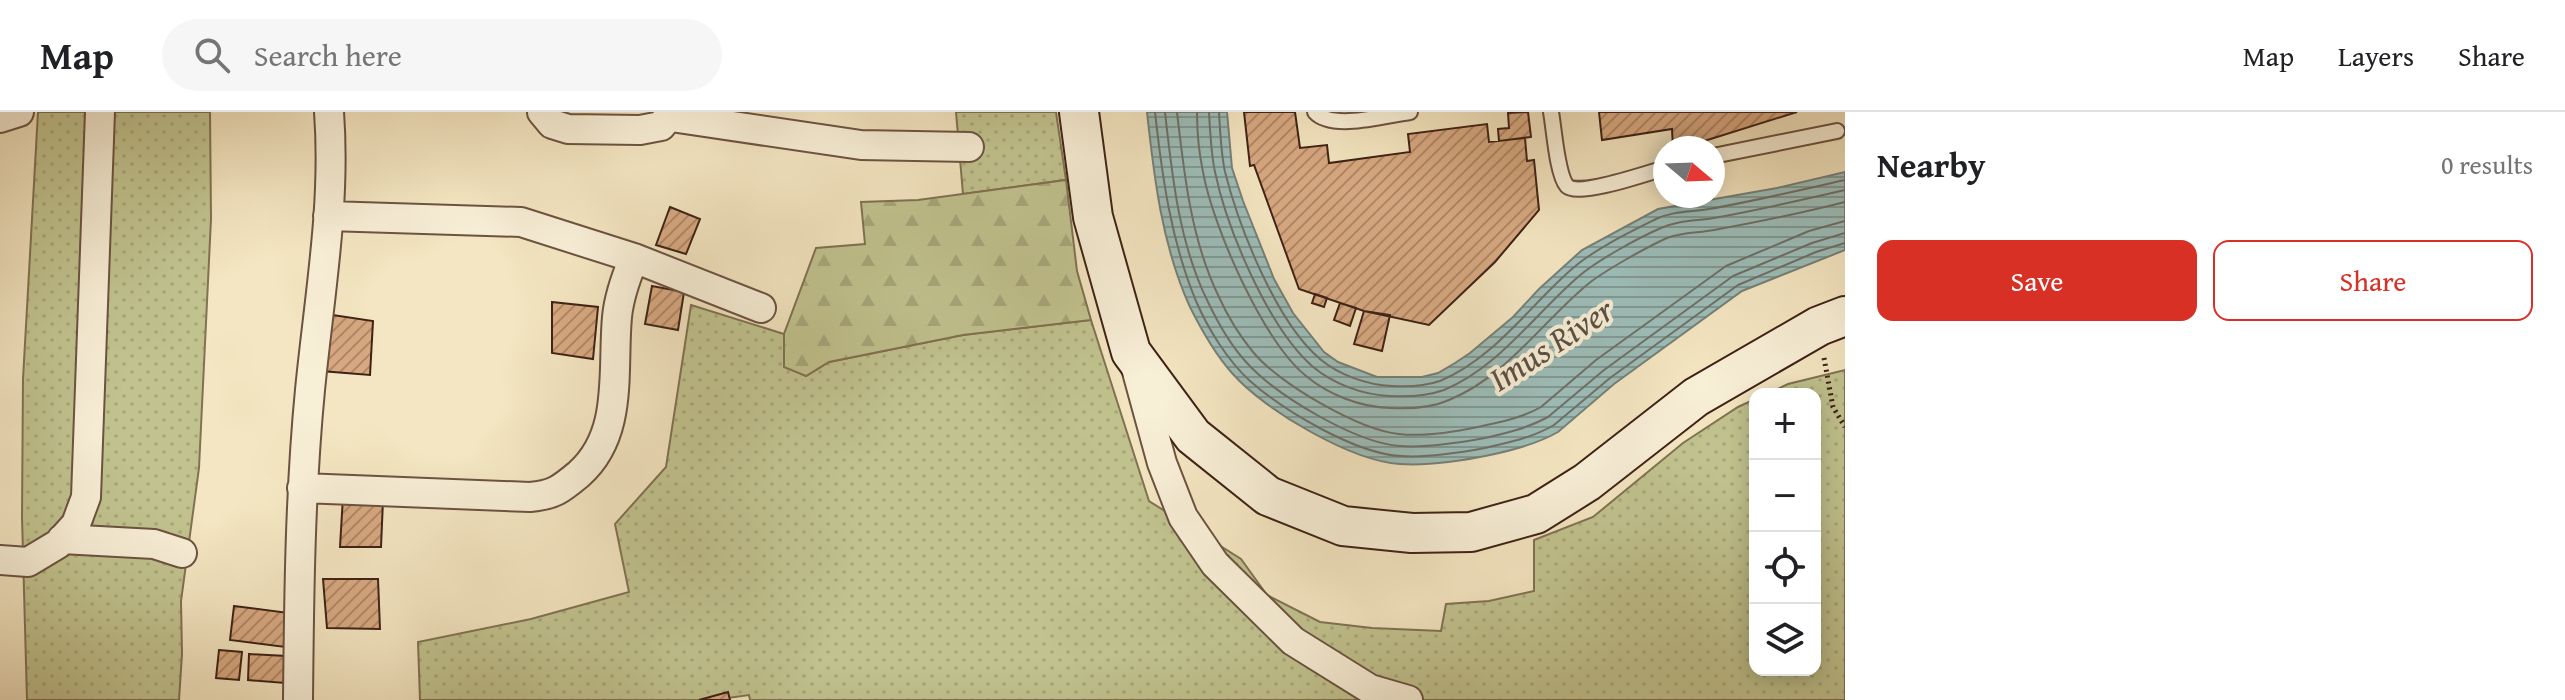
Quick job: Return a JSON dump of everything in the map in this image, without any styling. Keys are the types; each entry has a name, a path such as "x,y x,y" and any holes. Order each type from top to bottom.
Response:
{"main road":[{"path":"1079,112 1093,217 1131,352 1193,436 1268,496 1343,526 1412,533 1471,532 1536,514 1587,482 1696,397 1832,321"}],"street":[{"path":"0,118 19,112"},
{"path":"0,560 28,562 62,539 76,524 86,497 100,112"},
{"path":"298,700 302,488 328,216 331,166 329,112"},
{"path":"542,112 552,124 568,129 640,130 661,126 672,114 861,145 969,147"},
{"path":"328,216 521,222 634,258 761,308"},
{"path":"302,488 530,497 550,496 564,487 589,465 605,440 613,411 617,316 623,285 634,258"},
{"path":"1131,352 1162,463 1183,517 1215,564 1293,641 1370,689 1408,700"},
{"path":"62,539 154,544 182,553"}],"lane":[{"path":"1315,112 1323,119 1343,122 1410,112"},
{"path":"1551,112 1563,178 1569,188 1575,191 1588,189 1653,171"},
{"path":"1725,154 1837,131"}],"path":[{"path":"1832,321 1833,407 1845,427"}],"green space":[{"path":"38,112 210,112 211,219 199,468 181,601 179,700 27,700 22,517 23,379"},
{"path":"956,112 1056,112 1066,180 963,194"},
{"path":"1066,180 1077,271 1091,320 963,335 829,362 806,376 784,367 784,334 816,248 865,244 861,202 918,200"},
{"path":"691,305 784,334 784,366 806,376 829,362 963,335 1091,320 1149,501 1241,559 1267,595 1320,622 1441,631 1446,604 1489,601 1534,591 1534,540 1593,517 1683,443 1749,402 1749,676 1821,676 1821,388 1780,388 1845,370 1845,700 750,700 749,695 713,700 420,700 418,642 531,619 629,592 615,524 666,467"}],"water":[{"name":"Imus River","path":"1147,112 1227,112 1232,168 1274,279 1293,313 1324,352 1338,362 1377,377 1422,377 1438,373 1455,363 1513,317 1582,250 1658,209 1725,208 1725,197 1845,172 1845,250 1742,291 1614,384 1558,432 1542,440 1468,459 1400,464 1358,454 1310,431 1265,402 1232,373 1204,333 1180,284 1156,186"}],"building":[{"path":"1244,112 1295,112 1300,148 1327,145 1329,163 1410,152 1408,134 1487,124 1489,142 1525,138 1527,161 1534,160 1539,210 1495,262 1429,325 1364,311 1299,289 1254,165 1250,166"},
{"path":"1528,112 1531,137 1499,141 1498,129 1509,128 1508,113"},
{"path":"1599,112 1797,112 1720,136 1672,136 1672,129 1602,140"},
{"path":"670,207 700,219 686,254 656,245"},
{"path":"652,286 684,292 678,330 645,324"},
{"path":"1315,294 1327,298 1324,307 1312,303"},
{"path":"552,302 598,307 593,359 552,353"},
{"path":"1340,303 1356,308 1350,326 1334,320"},
{"path":"1364,311 1390,315 1382,351 1354,344"},
{"path":"326,314 373,321 370,375 321,371"},
{"path":"343,496 383,500 381,547 340,547"},
{"path":"323,579 378,579 380,629 327,628"},
{"path":"234,606 289,613 285,647 230,640"},
{"path":"219,650 242,652 239,680 216,678"},
{"path":"249,654 286,656 285,683 248,680"},
{"path":"728,692 730,700 699,700"}]}
